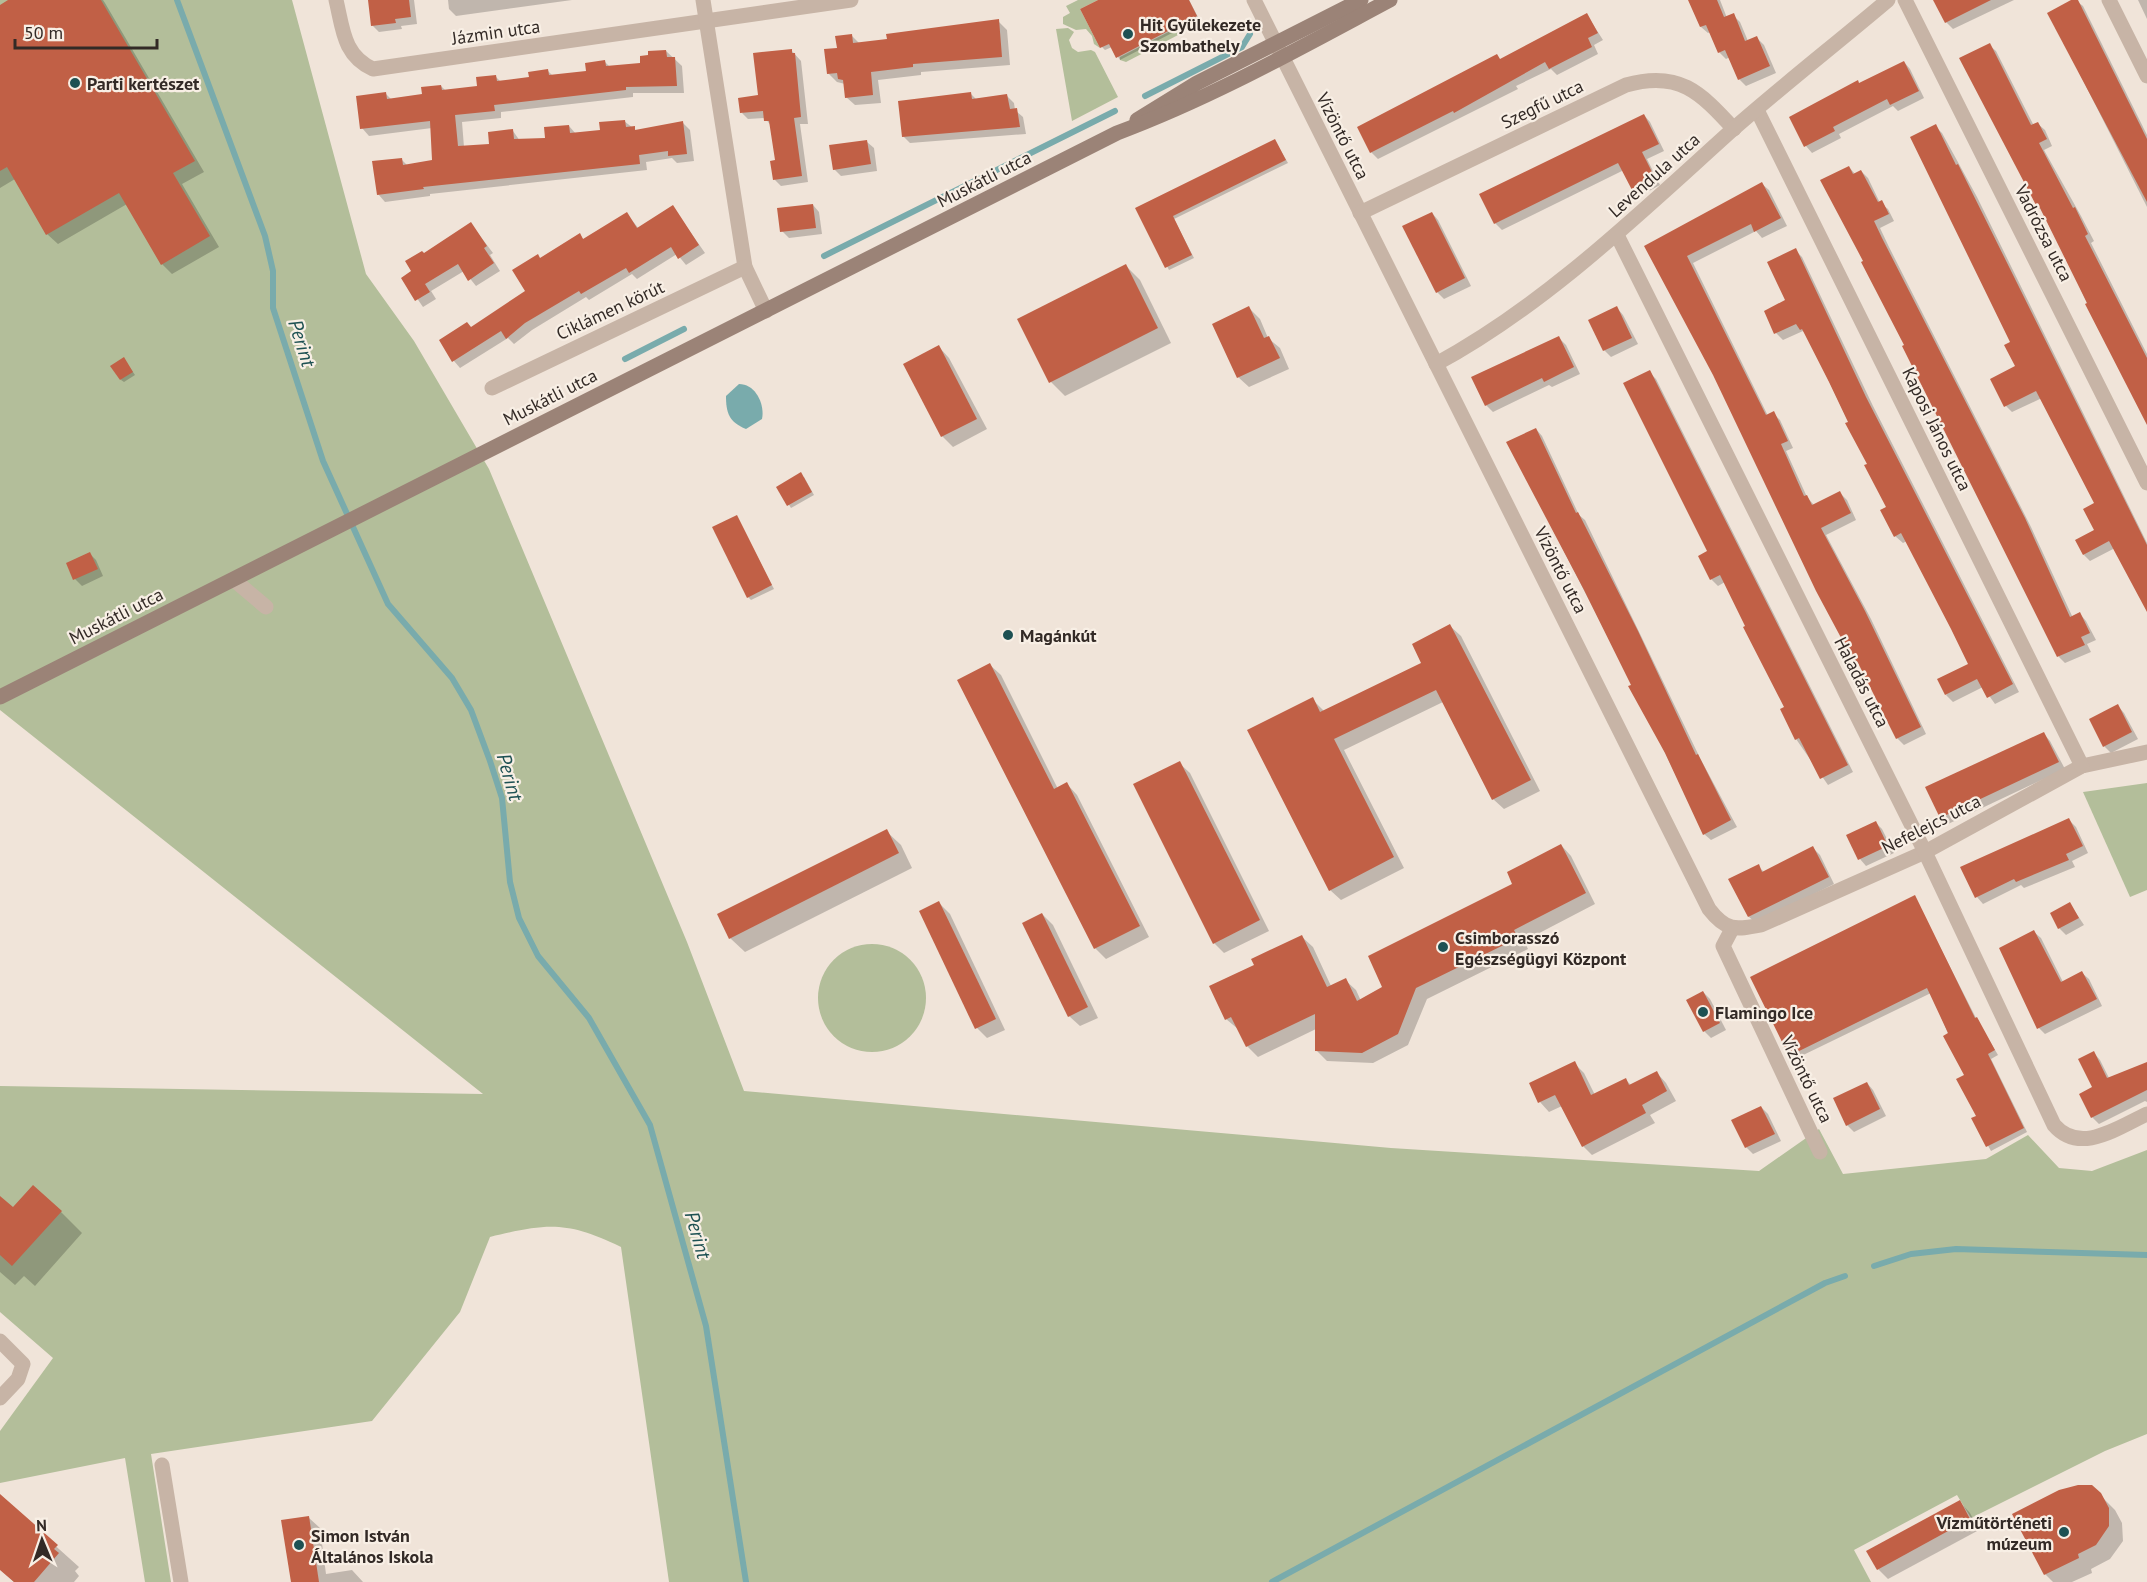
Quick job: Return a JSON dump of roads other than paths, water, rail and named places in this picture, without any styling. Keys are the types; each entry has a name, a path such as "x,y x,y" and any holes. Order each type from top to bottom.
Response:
{"main road":[{"name":"Muskátli utca","path":"1117,133 1163,102 1361,0"},
{"name":"Muskátli utca","path":"0,697 407,489 1117,133 1165,115 1282,58 1390,0"}],"street":[{"name":"Jázmin utca","path":"336,0 349,50 360,63 373,69 851,0"},
{"path":"703,0 745,267 766,311"},
{"name":"Vízöntő utca","path":"1254,0 1709,909 1719,922 1732,929 1723,946 1820,1152"},
{"name":"Levendula utca","path":"1436,364 1489,332 1617,235 1734,129 1888,0"},
{"name":"Vadrózsa utca","path":"1905,0 2147,483"},
{"path":"2109,0 2147,76"},
{"name":"Szegfű utca","path":"1360,213 1626,85 1644,80 1667,80 1689,87 1707,100 1734,129"},
{"name":"Kaposi János utca","path":"1756,110 2082,766"},
{"name":"Haladás utca","path":"1617,235 1925,852 2054,1125 2063,1136 2076,1140 2105,1134 2147,1114"},
{"name":"Ciklámen körút","path":"492,387 745,267"},
{"path":"233,579 266,608"},
{"name":"Nefelejcs utca","path":"1732,929 1761,925 1925,852 2082,766 2147,752"},
{"path":"0,1341 23,1364 18,1379 0,1398"},
{"path":"162,1465 181,1582"}],"water":[{"path":"739,384 755,391 761,402 763,413 762,419 746,429 732,420 727,407 726,396"}],"waterway":[{"name":"Perint","path":"177,0 265,236 273,271 273,308 323,461 388,604 452,678 471,710 502,798 510,882 519,918 538,956 589,1018 650,1125 706,1326 746,1582"},
{"path":"1145,96 1242,47 1250,34"},
{"path":"824,256 1115,111"},
{"path":"625,359 684,329"},
{"path":"1874,1266 1911,1254 1956,1249 2147,1255"},
{"path":"1272,1582 1825,1283 1845,1276"}],"place":[{"name":"Hit Gyülekezete Szombathely","path":"1128,34"},
{"name":"Parti kertészet","path":"75,83"},
{"name":"Magánkút","path":"1008,635"},
{"name":"Csimborasszó Egészségügyi Központ","path":"1443,947"},
{"name":"Flamingo Ice","path":"1703,1012"},
{"name":"Vízműtörténeti múzeum","path":"2064,1532"},
{"name":"Simon István Általános Iskola","path":"299,1545"}]}
